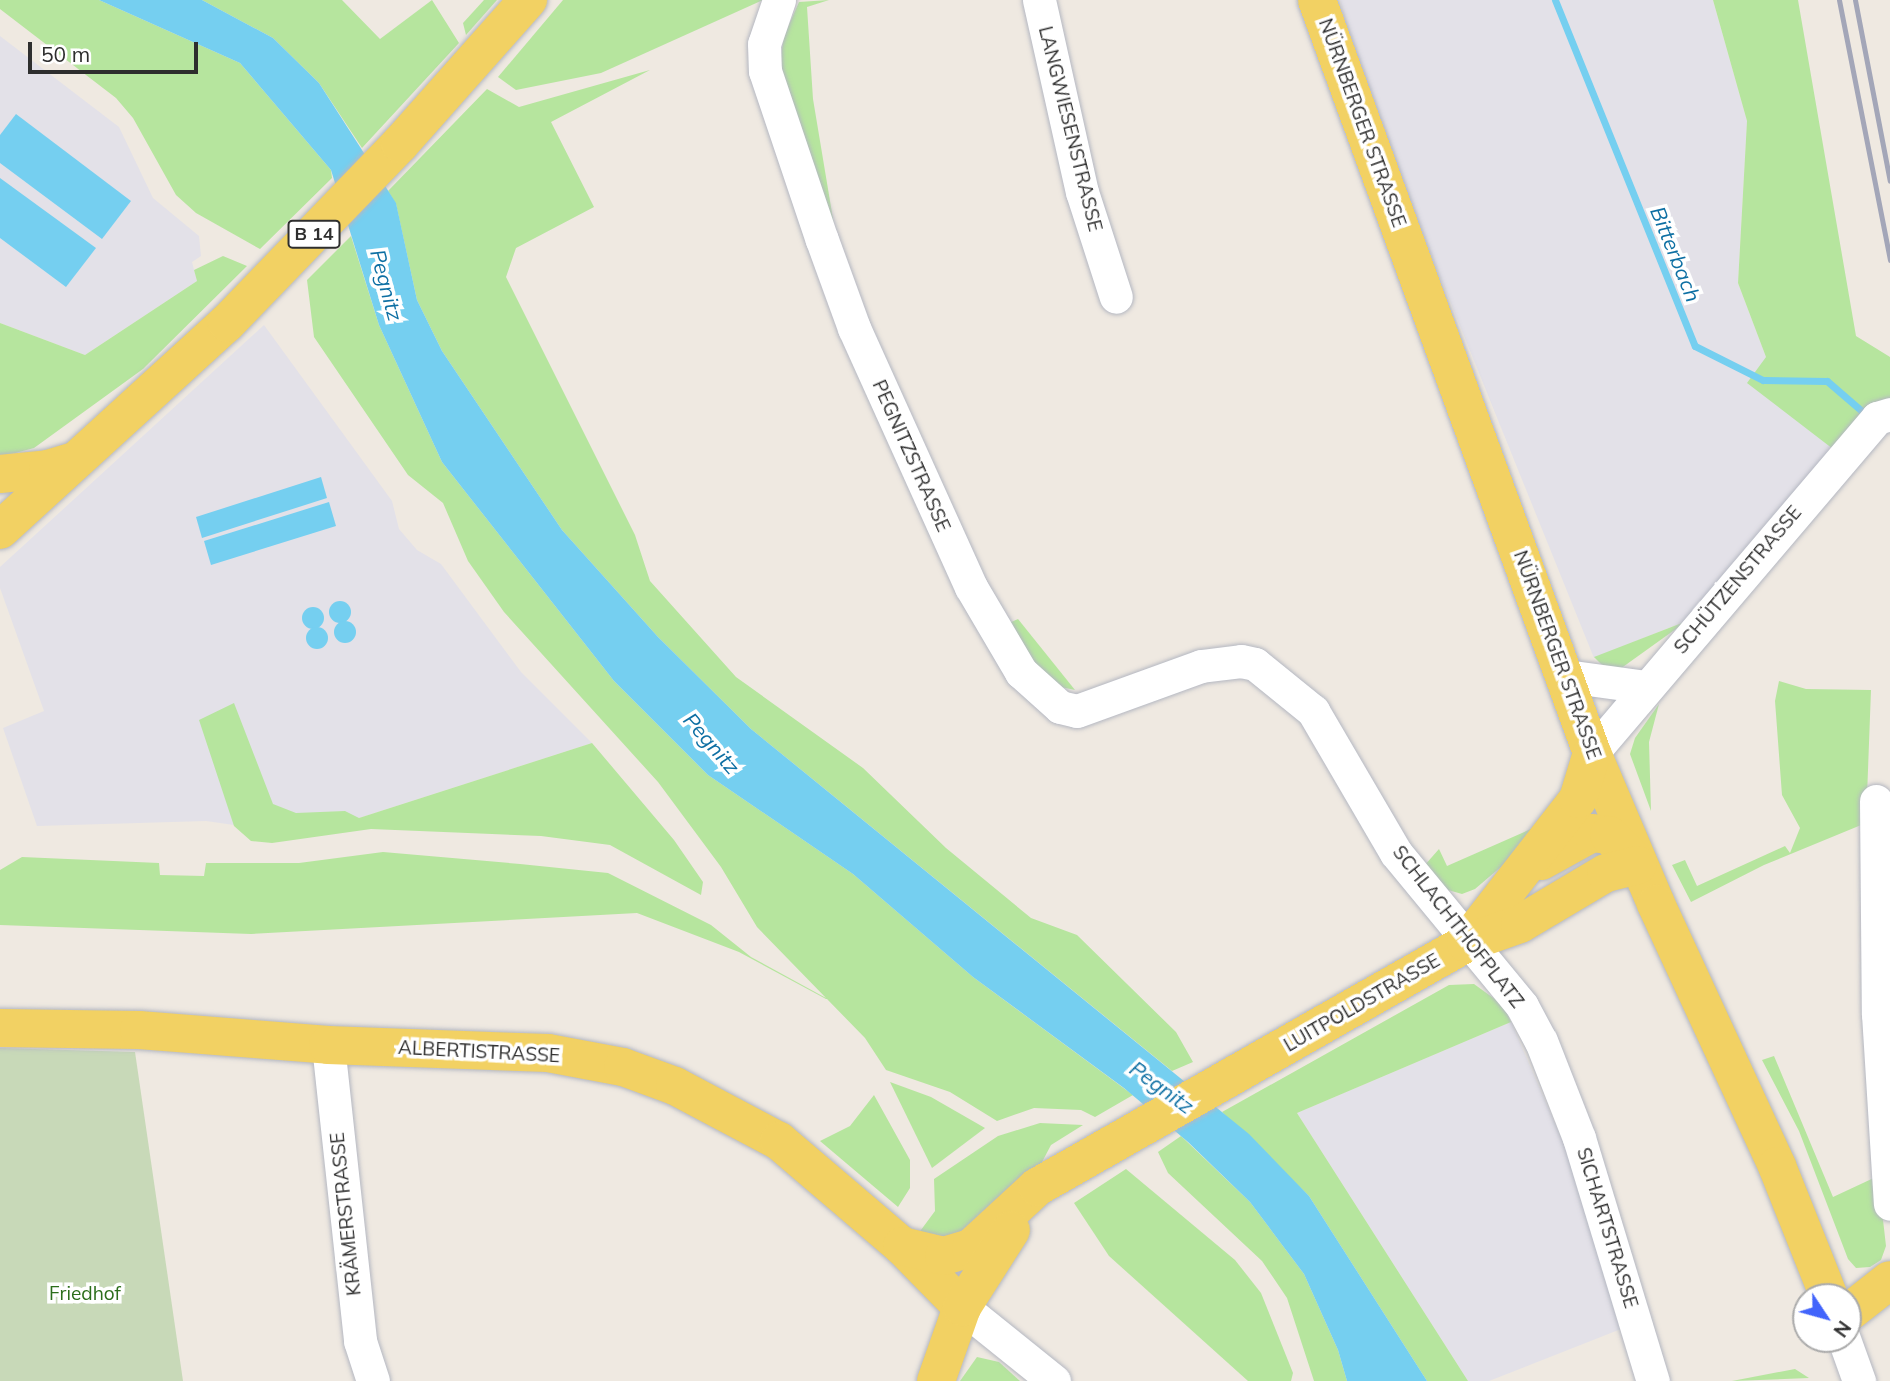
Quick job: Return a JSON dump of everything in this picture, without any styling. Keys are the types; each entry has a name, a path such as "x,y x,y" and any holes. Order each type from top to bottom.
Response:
{"main road":[{"name":"B 14","path":"0,530 83,458 227,323 400,144 528,0"},
{"name":"NÜRNBERGER STRASSE","path":"1317,0 1592,753 1639,865 1777,1166 1823,1283"},
{"path":"0,474 48,469 83,458"},
{"name":"LUITPOLDSTRASSE","path":"1466,943 1578,799 1592,753"},
{"name":"LUITPOLDSTRASSE","path":"1522,873 1592,833 1609,835 1639,865"},
{"name":"LUITPOLDSTRASSE","path":"1053,1181 1466,943 1520,924 1606,873 1639,865"},
{"name":"ALBERTISTRASSE","path":"0,1028 139,1030 328,1045 548,1053 624,1067 675,1086 779,1141 902,1245 962,1307"},
{"path":"936,1381 962,1307 1018,1219 1053,1181"},
{"name":"ALBERTISTRASSE","path":"902,1245 944,1256 971,1248 1021,1197 1053,1181"},
{"path":"1862,1302 1890,1280"}],"street":[{"name":"PEGNITZSTRASSE","path":"779,0 764,44 765,71 822,240 854,328 965,575 1021,672 1060,707 1077,711 1201,666 1241,662"},
{"name":"LANGWIESENSTRASSE","path":"1039,0 1082,192 1116,297"},
{"name":"SCHÜTZENSTRASSE","path":"1592,753 1877,418 1890,414"},
{"name":"SCHLACHTHOFPLATZ","path":"1241,662 1255,664 1313,711 1396,853 1466,943 1522,1006 1556,1076"},
{"path":"1566,676 1646,687"},
{"path":"1876,801 1878,1014 1890,1205"},
{"name":"KRÄMERSTRASSE","path":"328,1045 360,1341 373,1381"},
{"name":"SICHARTSTRASSE","path":"1556,1076 1653,1381"},
{"path":"962,1307 1048,1379"},
{"path":"1849,1353 1858,1381"}],"shaded area":[{"path":"1340,0 1713,0 1747,121 1738,283 1766,357 1833,449 1686,621 1594,658 1358,73"},
{"path":"0,36 119,127 153,198 199,236 201,256 192,262 197,281 85,355 0,323"},
{"path":"264,325 392,501 399,529 417,550 441,564 521,672 592,743 359,818 241,826 206,821 37,826 3,728 44,711 0,588 0,567"},
{"path":"1511,1022 1587,1198 1621,1329 1489,1381 1468,1381 1297,1113"}],"green space":[{"path":"0,0 99,0 240,63 331,170 332,178 260,249 196,213 176,195 133,118 116,98 0,9"},
{"path":"202,0 342,0 380,39 432,0 459,43 362,148 319,83 273,38"},
{"path":"484,0 497,0 466,35 463,23"},
{"path":"563,0 763,0 601,73 516,90 498,77"},
{"path":"829,0 807,7 813,99 834,225 779,69 784,36 799,2"},
{"path":"1713,0 1798,0 1856,336 1890,357 1890,401 1833,449 1747,383 1766,357 1738,283 1747,121"},
{"path":"650,70 551,122 594,207 516,248 506,277 635,535 650,581 736,677 863,768 946,848 1031,918 1077,935 1176,1032 1193,1062 1172,1071 751,729 658,637 562,530 442,351 417,300 396,204 388,191 487,89 519,107"},
{"path":"351,236 379,325 442,462 614,681 708,775 853,874 973,977 1133,1095 1095,1117 1081,1110 1034,1108 997,1121 950,1092 886,1070 865,1038 827,999 739,952 637,913 251,934 0,925 0,870 22,857 159,863 160,875 204,876 206,863 299,863 383,852 520,864 608,873 711,925 751,957 826,998 757,927 721,867 658,782 504,612 468,561 443,503 408,475 314,337 307,280"},
{"path":"223,256 247,266 143,369 34,448 0,457 0,323 85,355 197,281 194,270"},
{"path":"1018,619 1075,690 1056,686 1035,666 1009,623"},
{"path":"1687,621 1620,669 1604,667 1594,657"},
{"path":"1779,681 1806,689 1871,690 1866,823 1764,865 1691,902 1672,865 1685,860 1697,886 1785,846 1790,853 1800,828 1782,795 1775,701"},
{"path":"234,703 273,804 296,813 345,811 359,818 592,743 674,840 703,882 701,895 610,845 541,836 371,829 272,843 251,841 234,826 199,720"},
{"path":"1659,704 1649,742 1651,811 1630,754 1635,738"},
{"path":"1564,801 1550,825 1475,889 1462,894 1448,890 1424,866 1439,849 1447,866 1549,821 1545,810"},
{"path":"1474,984 1503,1005 1511,1022 1297,1113 1468,1381 1427,1381 1309,1196 1222,1112 1449,985"},
{"name":"Friedhof","path":"0,1048 135,1052 183,1381 0,1381"},
{"path":"1774,1056 1833,1197 1878,1176 1886,1246 1881,1260 1870,1267 1856,1268 1848,1259 1799,1131 1762,1060"},
{"path":"890,1082 931,1097 985,1128 932,1168"},
{"path":"874,1095 910,1160 910,1188 898,1207 820,1141 850,1126"},
{"path":"1040,1123 1083,1125 1051,1145 1041,1164 949,1244 918,1234 935,1211 934,1179 998,1136"},
{"path":"1181,1136 1250,1202 1304,1274 1338,1350 1347,1381 1314,1381 1287,1298 1262,1261 1168,1173 1158,1152"},
{"path":"1126,1169 1235,1260 1261,1293 1293,1373 1291,1381 1248,1381 1109,1256 1074,1203"},
{"path":"977,1357 999,1362 1020,1381 960,1381"},
{"path":"1795,1369 1809,1378 1732,1381"}],"water":[{"name":"Pegnitz","path":"99,0 202,0 273,38 319,83 396,203 417,300 442,351 562,530 658,637 751,729 1249,1134 1309,1196 1427,1381 1347,1381 1338,1350 1304,1274 1250,1202 1188,1142 1124,1088 973,977 853,874 708,775 614,681 442,462 379,325 331,170 240,63"},
{"path":"16,114 131,201 102,239 0,163 0,135"},
{"path":"0,178 96,248 66,287 0,238"},
{"path":"321,477 327,498 202,538 196,517"},
{"path":"329,502 336,526 211,565 204,541"},
{"path":"340,601 348,604 351,612 348,620 340,623 332,620 329,612 332,604"},
{"path":"313,607 321,610 324,618 321,626 313,629 305,626 302,618 305,610"},
{"path":"345,621 353,624 356,632 353,640 345,643 337,640 334,632 337,624"},
{"path":"317,627 325,630 328,638 325,646 317,649 309,646 306,638 309,630"}],"waterway":[{"name":"Bitterbach","path":"1555,0 1695,346 1763,380 1827,381 1863,412"}],"railway":[{"path":"1839,0 1890,260"},
{"path":"1855,0 1890,181"}]}
